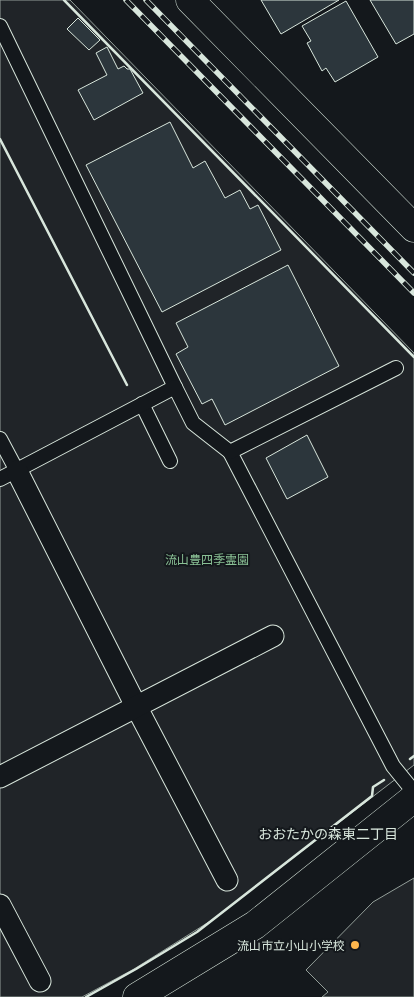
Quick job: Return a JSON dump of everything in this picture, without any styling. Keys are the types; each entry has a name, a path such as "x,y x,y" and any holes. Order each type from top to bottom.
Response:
{"street":[{"path":"190,0 414,228"},
{"path":"8,475 136,706 227,880"},
{"path":"0,777 273,636"},
{"path":"137,997 255,925 414,798"},
{"path":"0,905 40,982"}],"lane":[{"path":"0,26 194,423 230,452 393,766 414,792"},
{"path":"230,452 396,368"},
{"path":"0,439 8,475 175,387"},
{"path":"142,404 170,461"}],"green space":[{"name":"流山豊四季霊園","path":"0,0 70,0 414,353 414,765 212,920 134,969 82,997 0,997"},
{"name":"流山市立小山小学校","path":"414,878 414,997 322,997 328,992 306,970 373,902"}],"building":[{"path":"261,0 339,0 281,34"},
{"path":"370,0 414,0 414,34 396,44"},
{"path":"346,1 378,57 335,82 326,68 322,71 307,43 311,41 302,26"},
{"path":"78,18 100,40 89,50 67,29"},
{"path":"107,47 118,69 124,66 130,69 143,93 94,120 78,90 107,75 96,53"},
{"path":"170,122 193,168 205,161 225,198 240,190 250,209 258,205 281,250 162,312 86,165"},
{"path":"288,265 339,366 225,425 212,399 202,404 176,354 188,347 176,323"},
{"path":"307,435 328,477 287,499 266,458"}],"railway":[{"path":"126,0 414,293"},
{"path":"146,0 414,273"}],"wall":[{"path":"64,0 414,357"},
{"path":"0,139 127,385"},
{"path":"410,759 414,756"},
{"path":"86,997 197,932 372,796 373,787 384,780"}],"place":[{"name":"流山市立小山小学校","path":"355,945"}],"district":[{"name":"おおたかの森東二丁目","path":"328,833"}]}
